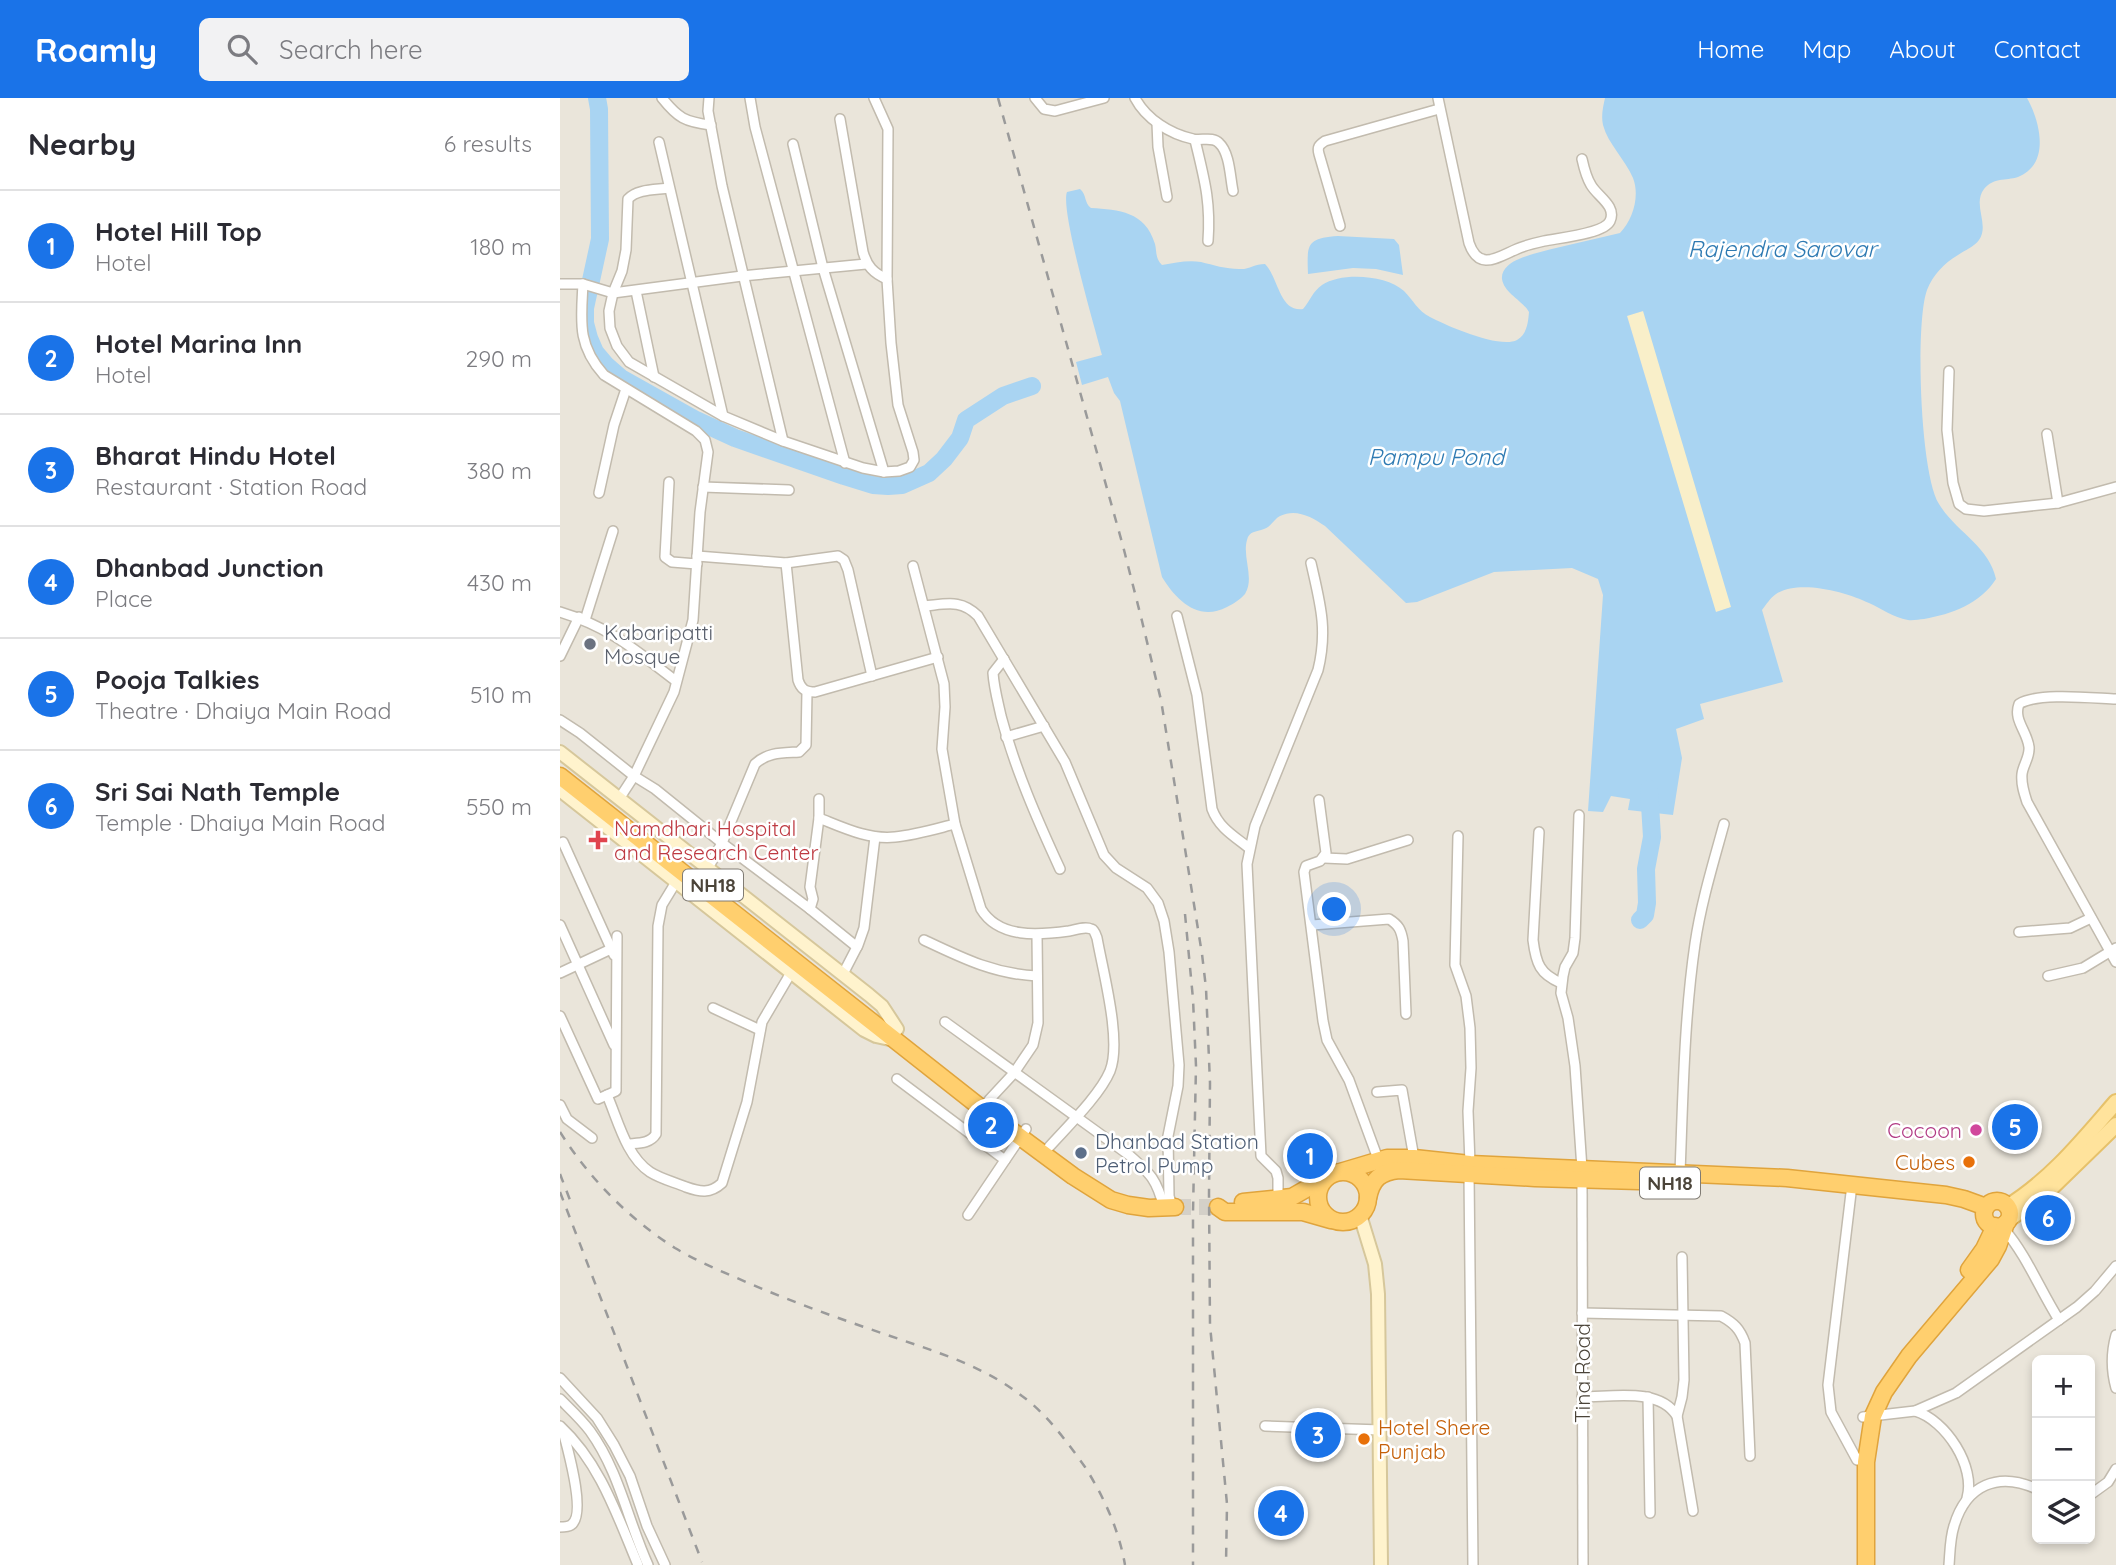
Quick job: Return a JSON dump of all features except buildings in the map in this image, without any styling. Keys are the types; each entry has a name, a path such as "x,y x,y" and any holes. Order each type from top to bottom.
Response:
{"highway":[{"name":"NH18","path":"560,765 903,1040 1024,1133 1118,1194 1128,1205"},
{"name":"NH18","path":"560,776 863,1008"},
{"name":"NH18","path":"903,1040 989,1100 1073,1176 1111,1200 1128,1205 1171,1208"},
{"name":"NH18","path":"1337,1221 1309,1213 1225,1212 1216,1207 1226,1203 1292,1197 1334,1174 1378,1159 1414,1157 1470,1169"},
{"name":"NH18","path":"1360,1214 1364,1210 1375,1179 1392,1171 1470,1169 1851,1193 1963,1208 1999,1218"},
{"name":"NH18","path":"1583,1175 1680,1173 1777,1177 1851,1184 1964,1199 1999,1218"},
{"path":"1360,1214 1350,1221 1331,1219 1322,1210 1318,1198 1321,1186 1334,1174 1352,1174 1362,1181 1368,1198"},
{"path":"1866,1565 1866,1405 1901,1350 1978,1260 1999,1218"},
{"path":"1856,1565 1859,1430 1868,1416"}],"main road":[{"path":"560,752 882,1006 903,1040"},
{"path":"560,790 864,1030 876,1036 903,1040"},
{"path":"1999,1218 2062,1163 2116,1102"},
{"path":"1999,1218 2047,1192 2116,1125"},
{"path":"1360,1214 1375,1264 1378,1294 1381,1565"}],"street":[{"path":"662,98 681,118 691,123 711,125"},
{"path":"709,98 708,111 722,186 783,440"},
{"path":"750,98 755,127 845,463"},
{"path":"669,188 638,192 628,199 626,250 609,311 610,328 617,346 629,362 723,416 783,440 845,463 884,472 910,467 914,460 913,452 898,405 894,380 887,279 888,129 874,98"},
{"path":"1035,98 1044,109 1055,111 1104,98"},
{"path":"1135,98 1146,114 1174,132 1195,140 1213,139 1219,142 1226,156 1233,191"},
{"path":"1438,98 1469,243 1473,253 1481,259 1493,260 1528,245 1594,231 1607,225 1611,220 1610,208 1590,184 1582,159"},
{"path":"1340,226 1318,155 1317,149 1320,145 1325,141 1439,109"},
{"path":"840,119 866,264 875,274 887,279"},
{"path":"1157,122 1156,136 1167,197"},
{"path":"1195,140 1210,211 1208,241"},
{"path":"659,142 723,416"},
{"path":"793,144 823,268 884,472"},
{"path":"560,284 585,284 613,293 742,276 866,264"},
{"path":"585,284 582,335 594,364 604,375 625,389 696,431 705,440 708,452 693,620 674,692 634,776 619,799"},
{"path":"636,291 654,377"},
{"path":"1949,371 1947,429 1953,483 1959,503 1966,509 1973,511 2058,503 2116,487"},
{"path":"599,493 625,389"},
{"path":"2048,434 2058,503"},
{"path":"669,482 665,557 672,562 697,560 786,563 833,556 844,560 872,676"},
{"path":"703,487 789,489"},
{"path":"560,656 582,619 613,531"},
{"path":"786,563 798,680 807,692 938,657"},
{"path":"1278,1200 1276,1171 1261,1156 1247,864 1255,826 1318,670 1324,647 1320,605 1311,563"},
{"path":"913,566 944,684 946,707 942,749 955,824 981,909 986,919 995,926 1013,931 1037,935 1087,928 1091,929 1097,938 1114,1031 1115,1055 1109,1074 1049,1147"},
{"path":"924,606 954,603 968,606 978,615 1069,771 1104,855 1116,868 1147,888 1158,903 1169,951 1179,1065 1178,1086 1168,1136 1171,1208"},
{"path":"560,612 582,619 620,638 676,681"},
{"path":"1177,616 1197,695 1212,809 1223,828 1249,848"},
{"path":"1004,659 993,673 1006,737 1021,781 1059,869"},
{"path":"708,868 722,843 755,764 763,757 775,753 799,752 806,745 807,692"},
{"path":"2116,699 2031,698 2019,704 2017,710 2017,717 2029,743 2029,753 2022,773 2027,803 2091,918 2113,950 2116,962"},
{"path":"560,720 655,789 858,947"},
{"path":"1006,737 1044,726"},
{"path":"810,909 813,899 810,887 819,799"},
{"path":"1319,800 1326,853 1324,858"},
{"path":"1539,832 1533,940 1535,956 1548,977 1561,984 1576,938 1580,815"},
{"path":"819,818 855,832 893,838 955,824"},
{"path":"1680,1173 1686,1033 1695,942 1707,883 1724,824"},
{"path":"1458,836 1455,965 1466,996 1471,1028 1468,1111 1473,1565"},
{"path":"843,974 858,947 864,928 875,837"},
{"path":"1378,1159 1349,1080 1327,1040 1304,872 1306,866 1324,858 1347,859 1408,840"},
{"path":"563,842 617,961"},
{"path":"628,1144 647,1142 656,1135 657,926 662,905 676,882"},
{"path":"2019,932 2070,928 2091,918"},
{"path":"1312,925 1389,919 1396,923 1401,930 1403,941 1406,1014"},
{"path":"560,925 616,1050"},
{"path":"989,1100 1029,1052 1035,1034 1038,1023 1037,935"},
{"path":"560,1016 598,1099 616,1091 617,936"},
{"path":"924,940 972,963 997,971 1037,976"},
{"path":"560,973 611,949"},
{"path":"2048,976 2083,968 2113,950"},
{"path":"607,1095 628,1144 638,1161 648,1170 697,1190 707,1192 715,1189 722,1183 747,1102 760,1030 792,971"},
{"name":"Tina Road","path":"1561,984 1575,1066 1583,1175 1583,1565"},
{"path":"713,1008 760,1030"},
{"path":"945,1022 1077,1116 1148,1171 1171,1208"},
{"path":"897,1080 1005,1160"},
{"path":"1377,1092 1402,1090 1414,1157"},
{"path":"560,1105 566,1119 592,1138"},
{"path":"968,1215 1024,1133"},
{"path":"1851,1193 1828,1385 1831,1412 1857,1460"},
{"path":"1999,1218 2025,1258 2059,1320"},
{"path":"1677,1416 1684,1380 1682,1256"},
{"path":"1868,1416 1915,1411 1955,1393 2087,1299 2116,1266"},
{"path":"1581,1313 1721,1317 1732,1322 1741,1331 1745,1343 1750,1455"},
{"path":"2116,1335 2112,1355 2116,1388"},
{"path":"560,1378 597,1418 614,1445 630,1476 665,1565"},
{"path":"1582,1397 1648,1397 1663,1401 1671,1407 1677,1416 1693,1511"},
{"path":"1648,1397 1650,1513"},
{"path":"560,1399 589,1430 608,1462 648,1565"},
{"path":"1915,1411 1934,1419 1956,1448 1969,1477 1967,1499 1954,1526 1949,1565"},
{"path":"560,1527 570,1526 575,1522 577,1504 575,1479 561,1426"},
{"path":"561,1426 586,1454 608,1492 638,1565"},
{"path":"1265,1426 1381,1430"},
{"path":"2095,1491 2108,1482 2116,1469"},
{"path":"1967,1499 1989,1483 2012,1482 2032,1488"}],"shaded area":[{"path":"560,98 2116,98 2116,1565 560,1565"}],"sand":[{"path":"1644,311 1732,607 1715,612 1627,315"}],"water":[{"path":"1605,98 2027,98 2039,130 2039,152 2035,162 2028,171 2018,177 2000,180 1984,189 1980,201 1983,228 1979,240 1948,262 1932,279 1923,307 1921,398 1927,463 1933,488 1946,514 1987,557 1996,579 1982,595 1955,611 1912,620 1897,617 1836,591 1809,587 1776,594 1762,610 1783,682 1700,704 1704,719 1676,729 1682,758 1673,815 1628,810 1630,799 1611,796 1603,812 1588,811 1603,595 1598,579 1572,568 1494,572 1417,602 1406,603 1325,526 1309,517 1292,513 1280,516 1266,528 1249,535 1246,553 1249,581 1245,594 1229,606 1216,611 1197,610 1181,601 1162,577 1120,401 1108,377 1082,385 1076,362 1102,355 1079,270 1066,203 1067,192 1080,189 1091,208 1130,214 1145,225 1151,233 1157,257 1162,265 1196,261 1224,268 1243,269 1265,264 1284,300 1295,309 1303,309 1319,287 1331,281 1364,277 1386,281 1404,291 1426,315 1448,326 1486,339 1509,342 1517,340 1525,331 1529,312 1503,284 1502,275 1507,266 1532,254 1620,233 1632,215 1635,185 1630,171 1605,132 1602,118","holes":["1643,311 1731,607 1716,612 1627,316"]},
{"path":"1338,236 1394,239 1399,245 1403,275 1376,269 1353,268 1308,274 1309,250 1314,241"}],"waterway":[{"path":"597,98 600,239 585,308 585,323 595,352 621,378 696,420 735,438 844,476 873,485 888,486 902,485 929,473 960,438 966,420 1003,396 1032,386"},
{"path":"1640,920 1645,915 1647,903 1646,869 1652,837 1649,789"}],"tunnel":[{"path":"1175,1207 1214,1207"}],"railway":[{"path":"998,98 1123,546 1161,700 1202,954 1210,1083 1210,1325 1227,1504 1226,1565"},
{"path":"1185,914 1196,1066 1193,1212 1193,1565"},
{"path":"560,1132 597,1181 626,1211 658,1237 683,1252 713,1268 778,1295 964,1363 994,1377 1022,1396 1064,1438 1085,1467 1110,1514 1125,1565"},
{"path":"560,1174 570,1200"},
{"path":"560,1192 702,1562"}],"place":[{"name":"Kabaripatti Mosque","path":"590,644"},
{"name":"Namdhari Hospital and Research Center","path":"598,840"},
{"name":"Hotel Marina Inn","path":"991,1125"},
{"name":"Pooja Talkies","path":"2015,1127"},
{"name":"Cocoon","path":"1976,1130"},
{"name":"Dhanbad Station Petrol Pump","path":"1081,1153"},
{"name":"Hotel Hill Top","path":"1310,1156"},
{"name":"Cubes","path":"1969,1162"},
{"name":"Sri Sai Nath Temple","path":"2048,1218"},
{"name":"Bharat Hindu Hotel","path":"1318,1435"},
{"name":"Hotel Shere Punjab","path":"1364,1439"},
{"name":"Dhanbad Junction","path":"1281,1513"}],"water label":[{"name":"Rajendra Sarovar","path":"1782,248"},
{"name":"Pampu Pond","path":"1436,456"}]}
